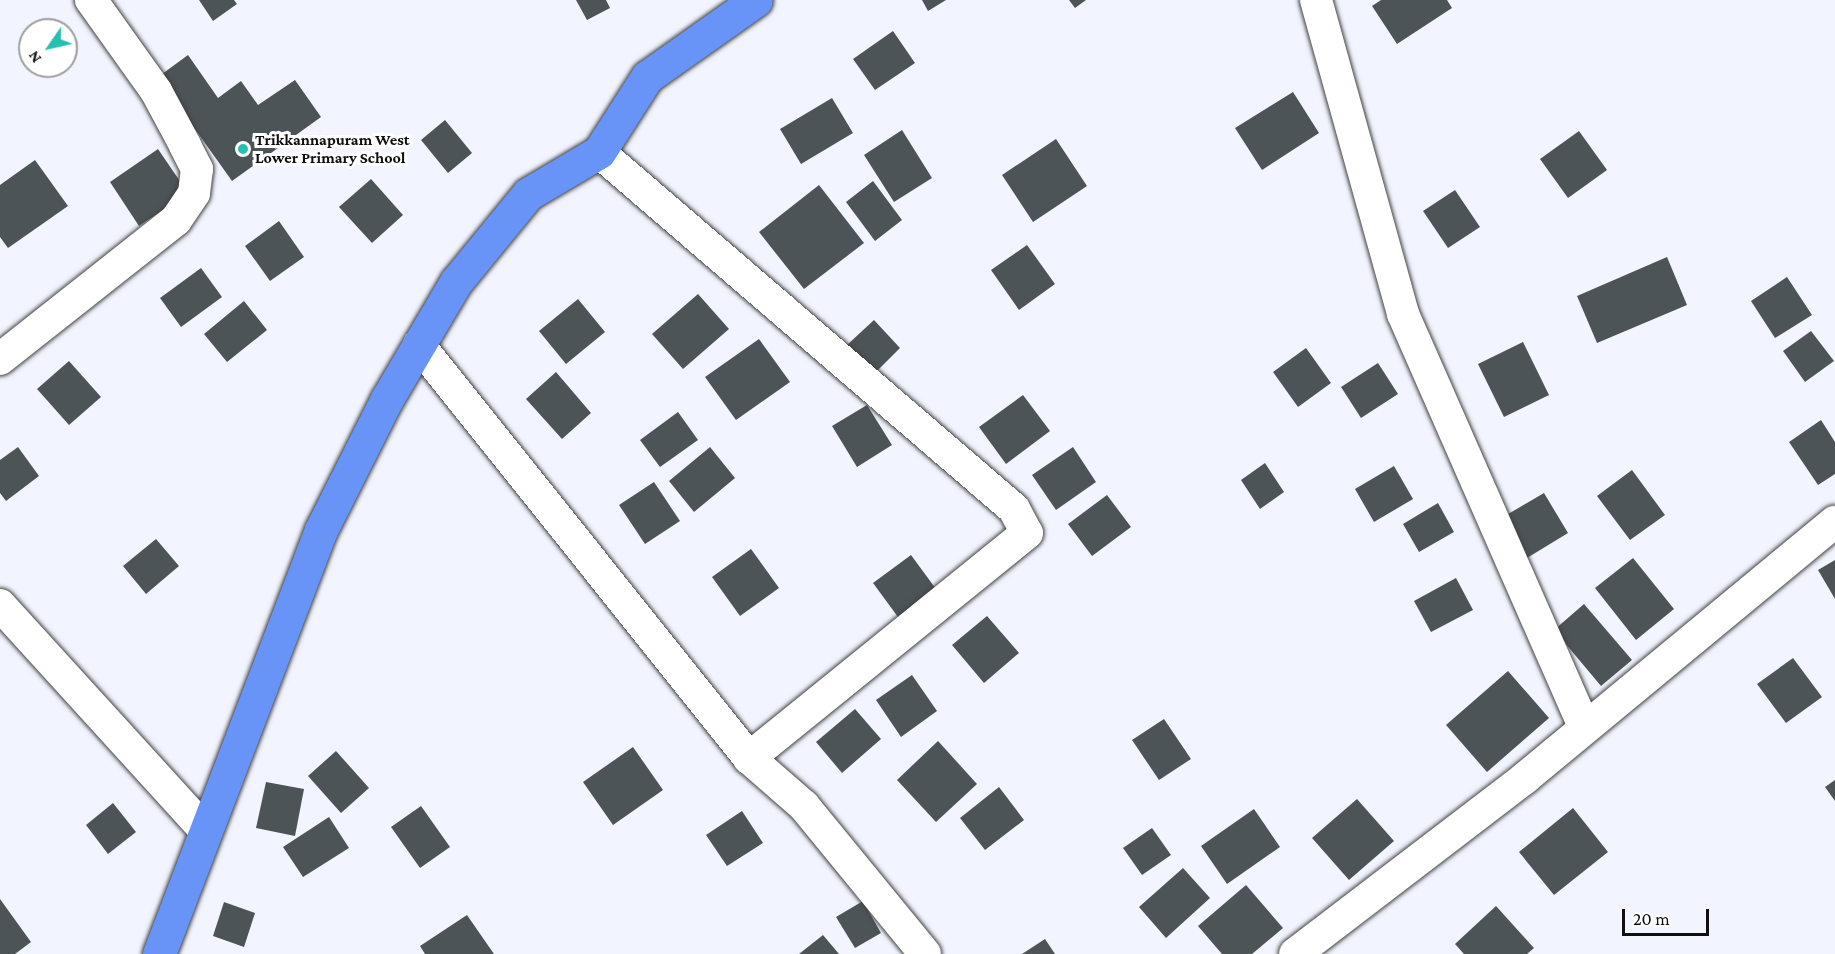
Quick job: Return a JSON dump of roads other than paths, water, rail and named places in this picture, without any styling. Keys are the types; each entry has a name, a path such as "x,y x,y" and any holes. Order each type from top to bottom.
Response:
{"main road":[{"path":"159,954 321,530 419,345 456,282 528,194 599,152 647,77 756,0"}],"street":[{"path":"0,359 176,220 194,193 197,169 166,109 90,0"},
{"path":"1316,0 1403,314 1583,725"},
{"path":"599,152 1014,509 1027,534 749,758"},
{"path":"419,345 749,758 804,806 925,954"},
{"path":"1295,954 1525,778 1583,725 1835,522"},
{"path":"0,605 206,831"}],"place":[{"name":"Trikkannapuram West Lower Primary School","path":"243,149"}]}
